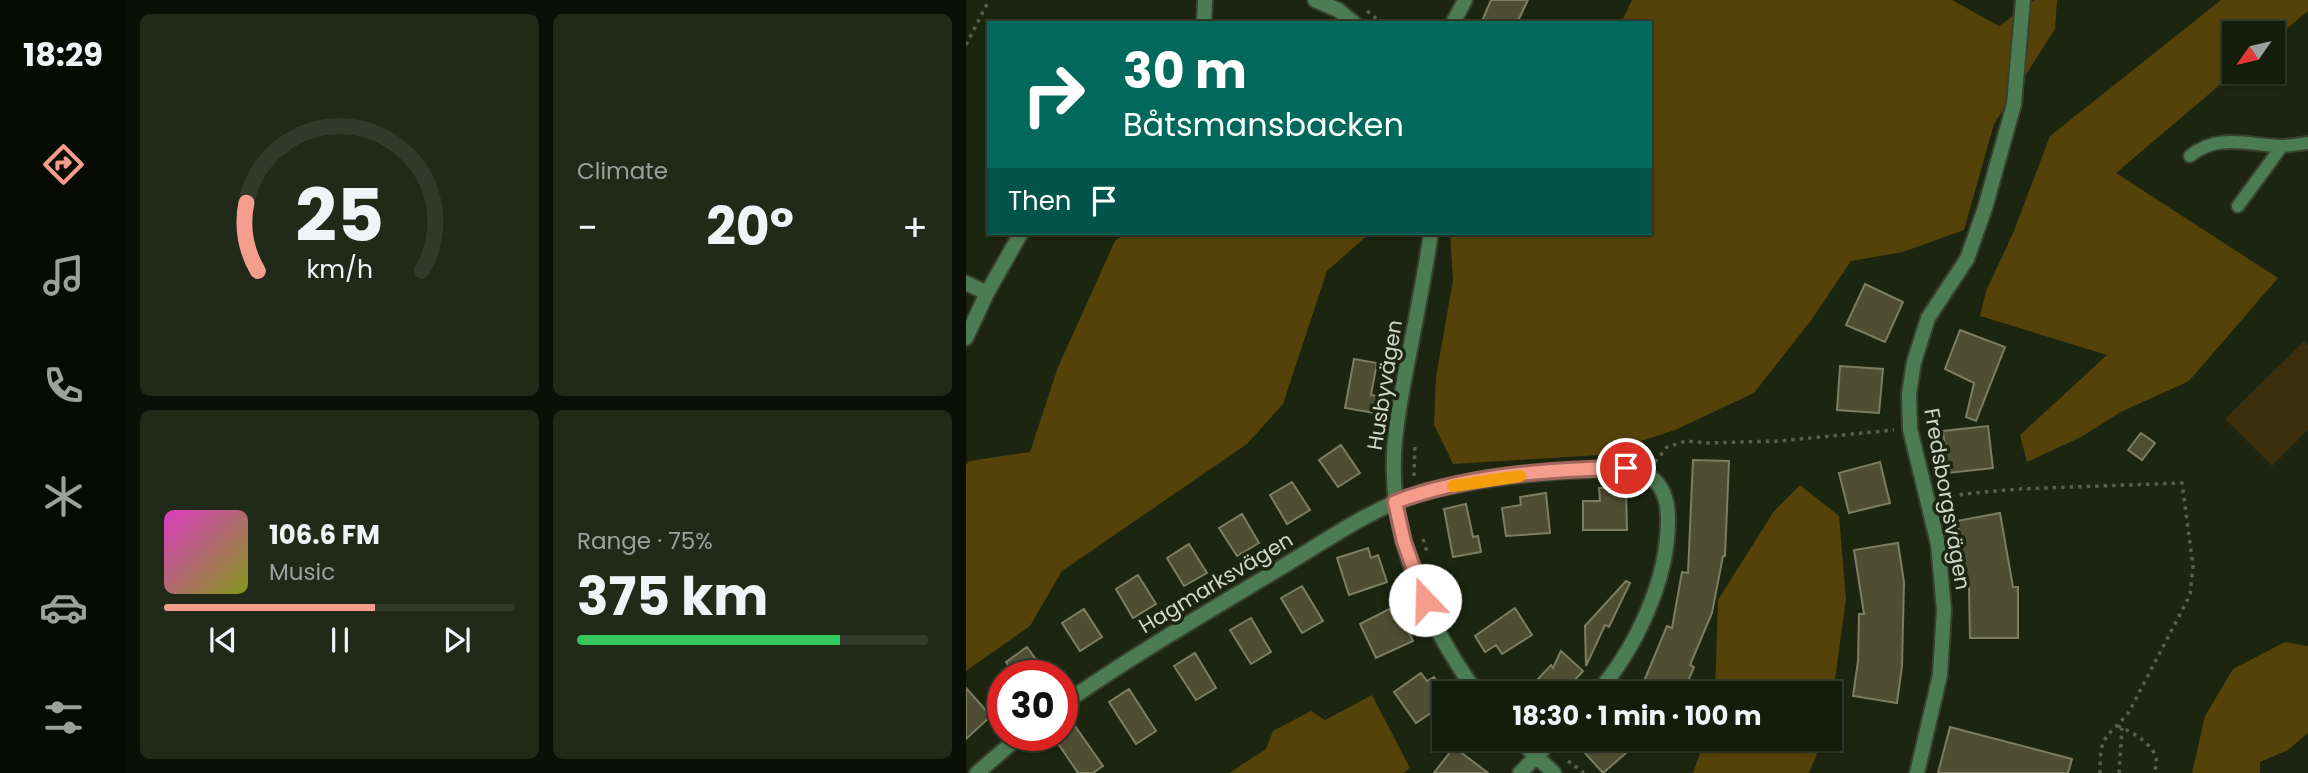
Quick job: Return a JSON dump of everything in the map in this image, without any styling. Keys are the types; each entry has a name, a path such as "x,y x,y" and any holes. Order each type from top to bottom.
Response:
{"street":[{"path":"1204,21 1205,0"},
{"path":"1315,0 1338,10 1352,21"},
{"path":"1454,21 1465,0"},
{"name":"Fredsborgsvägen","path":"1917,773 1940,675 1944,610 1938,544 1910,429 1909,394 1914,362 1928,318 1967,259 1985,208 2014,104 2023,0"},
{"path":"966,338 986,293 1020,235"},
{"name":"Husbyvägen","path":"1431,235 1398,414 1394,455 1395,502 1415,579 1434,622 1469,681"},
{"path":"966,283 986,293"},
{"name":"Hagmarksvägen","path":"1078,695 1181,628 1395,502 1424,491 1496,478 1626,468 1647,474"},
{"path":"1605,681 1634,640 1648,611 1661,569 1668,526 1668,504 1664,490 1647,474"},
{"path":"977,773 1002,751"},
{"path":"1530,751 1554,773"},
{"path":"1520,773 1540,751"}],"lane":[{"path":"2190,156 2200,148 2221,141 2282,146 2308,144"},
{"path":"2238,206 2282,146"}],"path":[{"path":"966,45 989,0"},
{"path":"1647,474 1667,447 1686,441 1779,441 1910,429"},
{"path":"1927,503 1964,494 2018,489 2182,483 2193,566 2190,594 2153,670 2120,727 2106,736 2102,745 2100,773"},
{"path":"2119,773 2120,727"},
{"path":"2120,727 2148,744 2157,768 2153,773"}],"shaded area":[{"path":"1632,0 1952,0 1999,26 2035,0 2057,0 2055,29 1994,124 1964,230 1903,252 1851,261 1812,319 1754,393 1675,430 1599,455 1453,464 1434,425 1436,377 1453,280 1450,235 1652,235 1652,21 1622,21"},
{"path":"2221,0 2308,0 2308,11 2286,29 2286,21 2222,21 2222,83 2116,173 2278,278 2189,381 2121,412 2081,437 2027,462 2020,435 2107,355 1980,316 1986,291 2014,231 2050,136"},
{"path":"1122,235 1368,235 1327,271 1283,404 1247,444 1062,571 1030,626 966,671 966,465 969,461 1030,452 1058,367 1115,241"},
{"path":"2304,341 2308,345 2308,430 2272,466 2225,419"},
{"path":"1800,485 1839,516 1846,599 1835,681 1715,681 1718,600 1774,511"},
{"path":"2285,642 2308,646 2308,733 2288,750 2260,762 2260,773 2192,773 2205,716 2233,669"},
{"path":"1372,695 1410,768 1403,773 1229,773 1266,749 1273,731 1311,711 1325,720"},
{"path":"1701,751 1818,751 1809,773 1693,773"}],"building":[{"path":"1491,0 1528,0 1518,21 1482,21"},
{"path":"1865,284 1903,302 1885,342 1846,325"},
{"path":"1960,330 2005,347 1976,421 1966,417 1974,383 1945,369"},
{"path":"1354,359 1377,363 1371,395 1378,396 1375,413 1345,408"},
{"path":"1840,366 1883,369 1879,413 1837,410"},
{"path":"1988,426 1993,468 1948,473 1943,431"},
{"path":"2141,433 2155,443 2142,460 2128,450"},
{"path":"1341,445 1360,473 1338,487 1319,460"},
{"path":"1693,460 1729,461 1725,556 1712,613 1690,665 1694,667 1688,681 1644,681 1667,626 1672,628 1682,572 1688,573"},
{"path":"1880,462 1890,503 1849,513 1839,473"},
{"path":"1292,482 1310,510 1287,524 1270,495"},
{"path":"1599,488 1626,488 1627,530 1583,530 1583,501 1600,501"},
{"path":"1546,493 1550,533 1506,536 1502,508 1521,505 1520,497"},
{"path":"1466,504 1473,537 1478,536 1481,552 1453,557 1444,509"},
{"path":"2000,513 2013,587 2018,587 2018,638 1970,638 1969,588 1957,521"},
{"path":"1242,514 1259,543 1237,556 1219,528"},
{"path":"1898,543 1904,582 1902,666 1897,703 1853,696 1858,661 1859,614 1864,614 1854,550"},
{"path":"1189,544 1207,573 1184,586 1167,558"},
{"path":"1368,548 1371,558 1378,555 1387,582 1349,595 1337,558"},
{"path":"1138,575 1156,604 1133,618 1116,589"},
{"path":"1626,581 1630,583 1609,627 1605,625 1586,666 1585,626"},
{"path":"1302,586 1323,621 1302,633 1281,598"},
{"path":"1515,608 1532,635 1502,654 1496,645 1485,652 1475,636"},
{"path":"1084,609 1102,637 1080,651 1062,623"},
{"path":"1389,609 1394,619 1401,615 1413,641 1376,658 1360,624"},
{"path":"1251,618 1271,652 1251,664 1230,630"},
{"path":"1027,647 1036,660 1009,660"},
{"path":"1561,651 1583,671 1574,681 1536,681 1551,665 1553,668"},
{"path":"1195,653 1216,688 1196,700 1174,666"},
{"path":"1421,673 1427,681 1434,677 1437,681 1432,681 1432,712 1416,723 1394,692"},
{"path":"966,688 987,712 987,720 966,739"},
{"path":"1129,689 1156,731 1136,744 1109,702"},
{"path":"1950,727 2072,759 2068,773 1938,773"},
{"path":"1078,730 1103,766 1093,773 1078,773 1063,751 1078,751"},
{"path":"1451,751 1459,751 1488,773 1434,773"},
{"path":"1585,751 1628,751 1603,773"}],"slow traffic":[{"path":"1453,486 1520,476"}],"route":[{"path":"1425,600 1415,579 1395,502 1424,491 1496,478 1626,468"}]}
